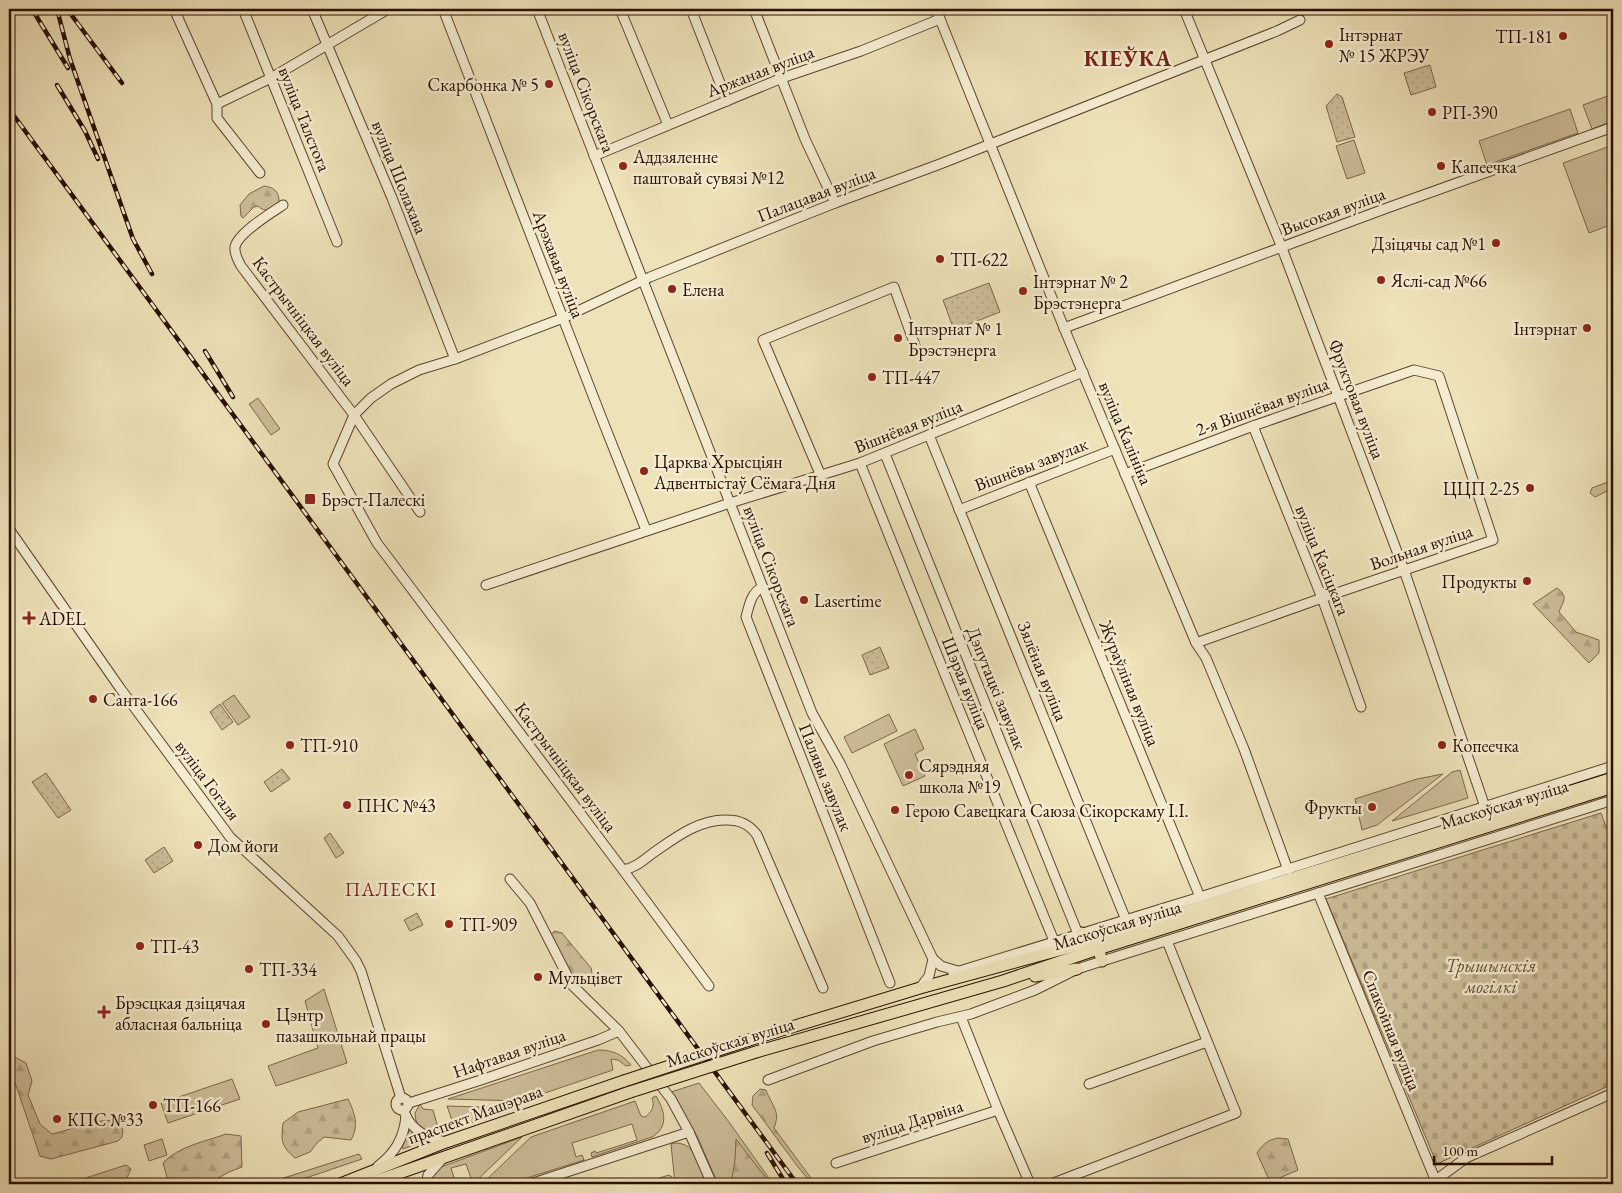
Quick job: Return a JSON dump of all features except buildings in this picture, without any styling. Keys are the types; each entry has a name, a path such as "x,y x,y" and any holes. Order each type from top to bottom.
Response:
{"main road":[{"name":"Маскоўская вуліца","path":"630,1092 756,1052 1003,981 1088,942 1613,778"},
{"name":"Маскоўская вуліца","path":"624,1081 749,1040 920,988 1088,942 1613,788"},
{"path":"1088,942 1102,961"},
{"path":"1003,981 1077,969"},
{"name":"праспект Машэрава","path":"369,1180 446,1142 624,1081"},
{"name":"праспект Машэрава","path":"340,1184 369,1180 442,1159 630,1092"}],"street":[{"path":"174,9 216,104 217,118 260,173"},
{"name":"вуліца Талстога","path":"243,9 337,242"},
{"name":"вуліца Шолахава","path":"312,9 392,198 455,359"},
{"name":"Арэхавая вуліца","path":"443,9 646,530"},
{"name":"вуліца Сікорскага","path":"537,9 594,156 647,278 730,503 812,713 841,765 932,959"},
{"path":"620,9 668,125"},
{"path":"691,9 727,101"},
{"path":"754,9 805,139 834,203"},
{"name":"вуліца Калініна","path":"936,9 1064,328 1196,642 1206,658 1244,749 1288,870"},
{"name":"Фруктовая вуліца","path":"1184,9 1282,247 1404,570 1485,807"},
{"path":"216,104 271,78 383,10"},
{"name":"Аржаная вуліца","path":"594,156 782,78 861,51 940,19"},
{"name":"Палацавая вуліца","path":"354,415 371,398 391,384 419,370 455,359 563,318 647,278 834,203 940,164 1284,29 1300,20"},
{"name":"Высокая вуліца","path":"1064,328 1613,127"},
{"name":"Кастрычніцкая вуліца","path":"283,205 248,230 237,243 235,249 236,256 241,266 354,415 420,512"},
{"path":"821,476 763,340 894,287 917,351"},
{"name":"2-я Вішнёвая вуліца","path":"1125,474 1253,426 1414,370 1439,376"},
{"name":"Вішнёвая вуліца","path":"486,585 646,530 860,464 1083,372"},
{"name":"Вольная вуліца","path":"1196,642 1493,540 1439,376"},
{"name":"Кастрычніцкая вуліца","path":"354,415 333,464 370,532 413,592 623,870"},
{"name":"вуліца Касіцкага","path":"1253,426 1322,598 1361,707"},
{"name":"Зялёная вуліца","path":"929,435 1126,920"},
{"name":"Вішнёвы завулак","path":"959,510 1115,449"},
{"name":"Дэпутацкі завулак","path":"885,454 1088,942"},
{"name":"Шэрая вуліца","path":"860,464 1054,941"},
{"name":"Жураўліная вуліца","path":"1030,482 1200,897"},
{"name":"вуліца Гогаля","path":"9,529 120,688 230,837 338,936 352,954 361,971 405,1107"},
{"name":"Палявы завулак","path":"763,587 753,594 746,617 890,982"},
{"name":"Маскоўская вуліца","path":"920,988 958,971 1054,941 1088,942 1126,920 1613,766"},
{"name":"Маскоўская вуліца","path":"768,1080 873,1041 961,1017 1034,990 1077,969 1613,800"},
{"path":"709,986 623,870 636,866 677,836 703,824 734,820 748,826 757,835 823,988"},
{"path":"510,879 530,903 572,985 619,1031 671,1099 689,1132 712,1184"},
{"name":"Спакойная вуліца","path":"1318,893 1436,1182"},
{"path":"1051,1184 1236,1113 1167,941"},
{"path":"920,988 929,976 932,959 941,966 958,971"},
{"path":"961,1017 1030,1184"},
{"name":"Нафтавая вуліца","path":"405,1107 619,1031"},
{"path":"1089,1084 1207,1042"},
{"path":"1436,1182 1466,1158 1613,1092"},
{"path":"405,1107 420,1133 431,1139 446,1142"},
{"path":"384,1184 369,1180 397,1148 403,1137 405,1107"},
{"name":"вуліца Дарвіна","path":"836,1163 998,1110"},
{"path":"530,1184 689,1132"},
{"path":"426,1184 428,1175 442,1159"}],"green space":[{"path":"1430,65 1436,87 1411,95 1404,73"},
{"path":"1337,94 1342,97 1355,137 1337,142 1326,106"},
{"path":"1613,94 1613,121 1592,129 1583,105"},
{"path":"1570,109 1578,133 1487,165 1479,141"},
{"path":"1354,140 1365,173 1347,179 1336,146"},
{"path":"1613,145 1613,224 1589,233 1563,163"},
{"path":"264,186 275,190 279,201 267,210 258,206 254,207 243,218 240,205 249,194"},
{"path":"989,283 1000,312 954,330 943,300"},
{"path":"258,398 280,429 271,435 249,404"},
{"path":"1613,480 1613,488 1595,497 1590,493 1592,488"},
{"path":"1557,588 1564,597 1559,612 1576,632 1599,640 1599,653 1589,663 1533,604"},
{"path":"880,647 889,668 870,675 862,655"},
{"path":"234,695 250,717 238,725 222,703"},
{"path":"220,704 233,722 222,730 210,712"},
{"path":"889,714 897,731 852,753 844,737"},
{"path":"915,729 924,749 915,754 925,776 903,786 884,744"},
{"path":"282,769 290,779 271,792 264,782"},
{"path":"1460,770 1468,798 1392,821 1452,772"},
{"path":"46,773 71,810 58,818 32,782"},
{"path":"1443,774 1377,825 1362,830 1355,799 1417,779"},
{"name":"Трышынскія могілкі","path":"1601,813 1613,845 1613,1084 1437,1164 1326,899"},
{"path":"330,833 344,853 336,858 324,838"},
{"path":"164,847 173,861 154,873 145,860"},
{"path":"417,913 423,925 410,931 404,920"},
{"path":"555,931 562,933 591,968 592,973 589,977 579,978 569,971 551,934"},
{"path":"324,989 347,1063 276,1086 268,1066 318,1048 305,1001"},
{"path":"598,1050 616,1053 631,1065 626,1066 618,1060 611,1059 613,1070 521,1101 448,1099"},
{"path":"15,1057 26,1063 32,1081 28,1095 40,1124 52,1134 93,1122 109,1121 120,1126 123,1130 122,1137 118,1141 51,1159 40,1156 9,1065 9,1059"},
{"path":"232,1079 240,1099 168,1123 161,1103"},
{"path":"699,1083 773,1184 718,1184 697,1136 671,1092"},
{"path":"760,1089 766,1090 775,1109 777,1117 774,1128 811,1178 808,1179 798,1167 752,1105 753,1096"},
{"path":"656,1096 662,1107 664,1118 661,1128 652,1137 592,1157 591,1153 595,1151 596,1153 637,1140 632,1124 572,1143 576,1157 582,1155 584,1160 508,1184 482,1184 531,1137 635,1101 641,1116 645,1117 652,1109 652,1098"},
{"path":"348,1099 353,1109 355,1120 355,1130 351,1140 324,1137 310,1152 295,1158 287,1150 282,1139 283,1123 298,1112"},
{"path":"420,1104 423,1109 433,1110 439,1131 454,1126 447,1106 512,1108 436,1136 418,1125 415,1113"},
{"path":"410,1128 423,1140 403,1149 402,1148"},
{"path":"226,1134 241,1136 242,1167 208,1184 169,1184 163,1163 169,1157 192,1145"},
{"path":"522,1137 473,1184 466,1164 451,1168 456,1184 429,1184 431,1177 441,1167"},
{"path":"1278,1138 1288,1139 1298,1170 1270,1182 1257,1153 1266,1143"},
{"path":"162,1139 167,1155 149,1161 144,1145"},
{"path":"736,1139 769,1182 769,1184 731,1184"},
{"path":"671,1144 682,1144 693,1151 708,1184 675,1184"},
{"path":"359,1154 362,1159 288,1184 270,1184 271,1182"},
{"path":"126,1165 131,1169 124,1184 67,1184"},
{"path":"669,1175 672,1177 672,1184 640,1184"}],"railway":[{"path":"32,9 68,68"},
{"path":"57,9 70,59 133,239 152,274"},
{"path":"67,9 122,83"},
{"path":"57,85 85,131 98,159"},
{"path":"9,109 797,1184"},
{"path":"205,351 233,397"},
{"path":"767,1153 786,1184"}],"place":[{"name":"ТП-181","path":"1563,36"},
{"name":"Інтэрнат № 15 ЖРЭУ","path":"1329,44"},
{"name":"Скарбонка № 5","path":"549,84"},
{"name":"РП-390","path":"1432,112"},
{"name":"Аддзяленне паштовай сувязі №12","path":"623,166"},
{"name":"Капеечка","path":"1441,166"},
{"name":"Дзіцячы сад №1","path":"1496,243"},
{"name":"ТП-622","path":"940,259"},
{"name":"Яслі-сад №66","path":"1381,280"},
{"name":"Елена","path":"672,289"},
{"name":"Інтэрнат № 2 Брэстэнерга","path":"1023,291"},
{"name":"Інтэрнат","path":"1587,328"},
{"name":"Інтэрнат № 1 Брэстэнерга","path":"898,338"},
{"name":"ТП-447","path":"872,377"},
{"name":"Царква Хрысціян Адвентыстаў Сёмага Дня","path":"644,471"},
{"name":"ЦЦП 2-25","path":"1530,488"},
{"name":"Брэст-Палескі","path":"310,499"},
{"name":"Продукты","path":"1527,581"},
{"name":"Lasertime","path":"804,600"},
{"name":"ADEL","path":"29,618"},
{"name":"Санта-166","path":"93,699"},
{"name":"ТП-910","path":"290,745"},
{"name":"Копеечка","path":"1442,745"},
{"name":"Сярэдняя школа №19","path":"909,775"},
{"name":"ПНС №43","path":"347,805"},
{"name":"Фрукты","path":"1372,807"},
{"name":"Герою Савецкага Саюза Сікорскаму І.І.","path":"895,810"},
{"name":"Дом йоги","path":"198,845"},
{"name":"ТП-909","path":"449,924"},
{"name":"ТП-43","path":"140,946"},
{"name":"ТП-334","path":"249,969"},
{"name":"Мульцівет","path":"538,977"},
{"name":"Брэсцкая дзіцячая абласная бальніца","path":"104,1012"},
{"name":"Цэнтр пазашкольнай працы","path":"266,1024"},
{"name":"ТП-166","path":"153,1105"},
{"name":"КПС №33","path":"57,1119"}],"district":[{"name":"КІЕЎКА","path":"1128,58"},
{"name":"ПАЛЕСКІ","path":"391,889"}]}
